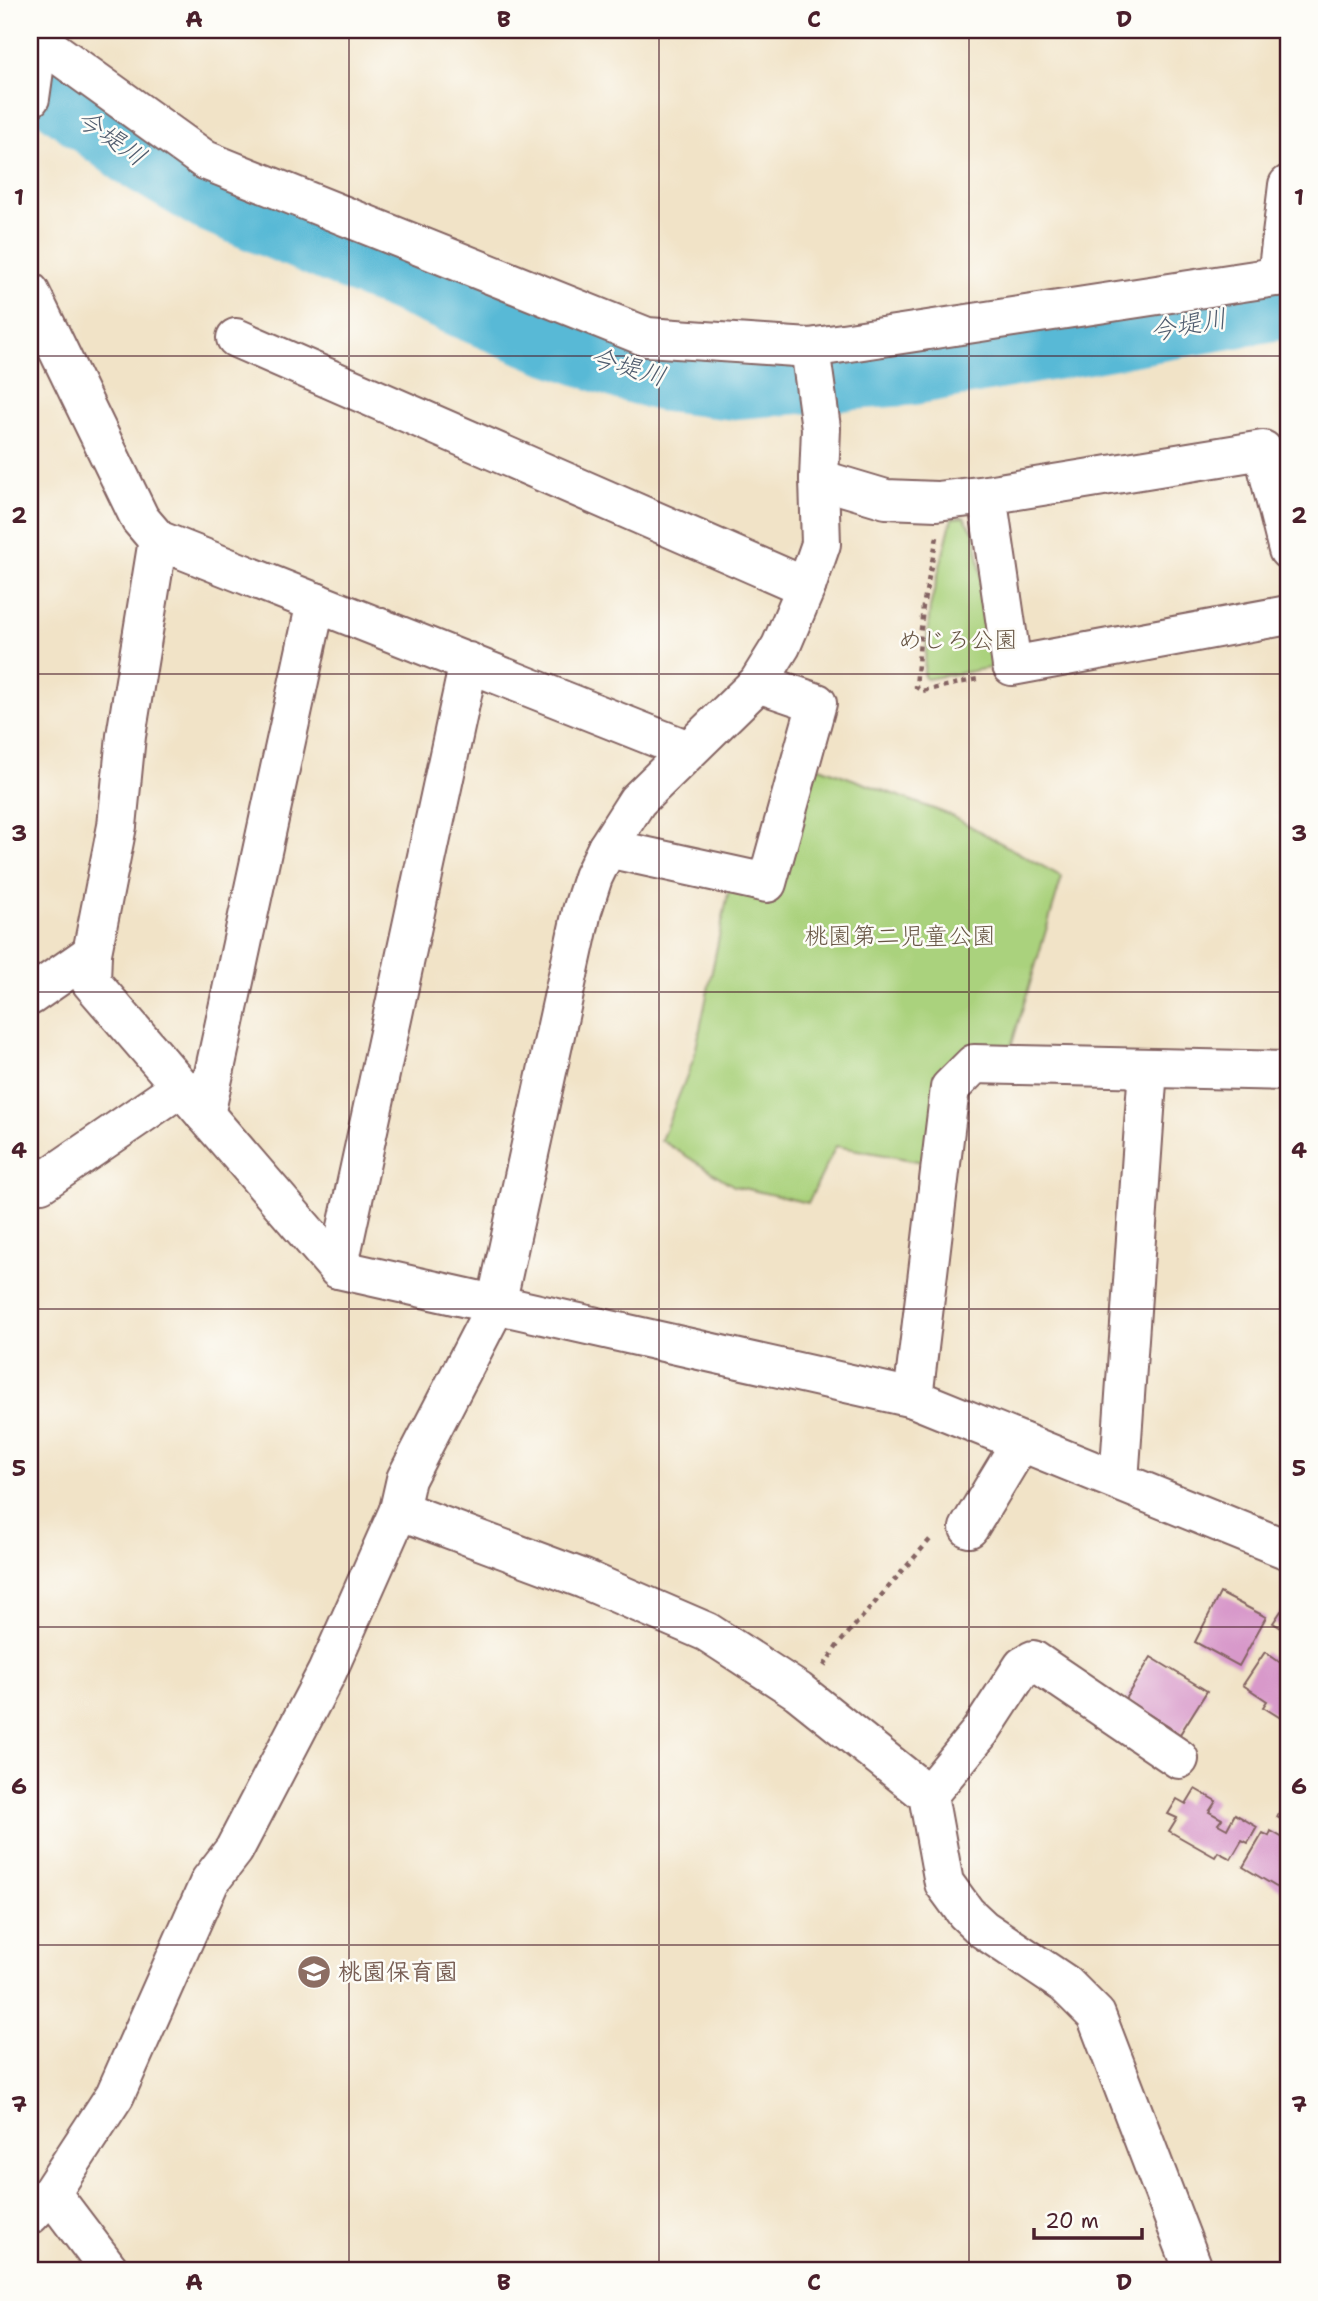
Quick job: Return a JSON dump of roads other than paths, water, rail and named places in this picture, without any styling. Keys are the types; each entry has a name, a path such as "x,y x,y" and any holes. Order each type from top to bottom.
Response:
{"street":[{"path":"30,98 34,38"},
{"path":"34,38 205,160 647,337 812,360 1283,276 1288,185"},
{"path":"30,292 140,519 158,540 688,750"},
{"path":"236,338 806,587"},
{"path":"110,2271 40,2204 114,2095 210,1881 234,1850 327,1672 399,1510 406,1479 496,1305 582,911 593,877 607,848 637,800 758,683 782,646 821,544 821,428 812,360"},
{"path":"819,479 886,499 937,501 1263,450 1288,550"},
{"path":"987,495 1012,666 1288,615"},
{"path":"158,540 126,736 117,826 92,953 91,982 338,1269 913,1398 1288,1549"},
{"path":"30,1172 40,1183 193,1101 316,602"},
{"path":"338,1269 469,662"},
{"path":"607,848 766,883 817,703 758,683"},
{"path":"30,996 92,953"},
{"path":"913,1398 950,1088 974,1064 1288,1071"},
{"path":"1119,1481 1148,1068"},
{"path":"971,1524 1021,1442"},
{"path":"399,1510 584,1579 707,1632 798,1691 928,1795 944,1883 966,1913 983,1929 1065,1984 1096,2015 1194,2271"},
{"path":"928,1795 980,1732 1023,1666 1033,1660 1179,1759"}],"waterway":[{"name":"今堤川","path":"30,77 134,155 208,199 546,341 662,379 729,387 910,373 1288,306"}],"place":[{"name":"桃園保育園","path":"314,1972"}],"park label":[{"name":"めじろ公園","path":"958,640"},
{"name":"桃園第二児童公園","path":"900,936"}]}
